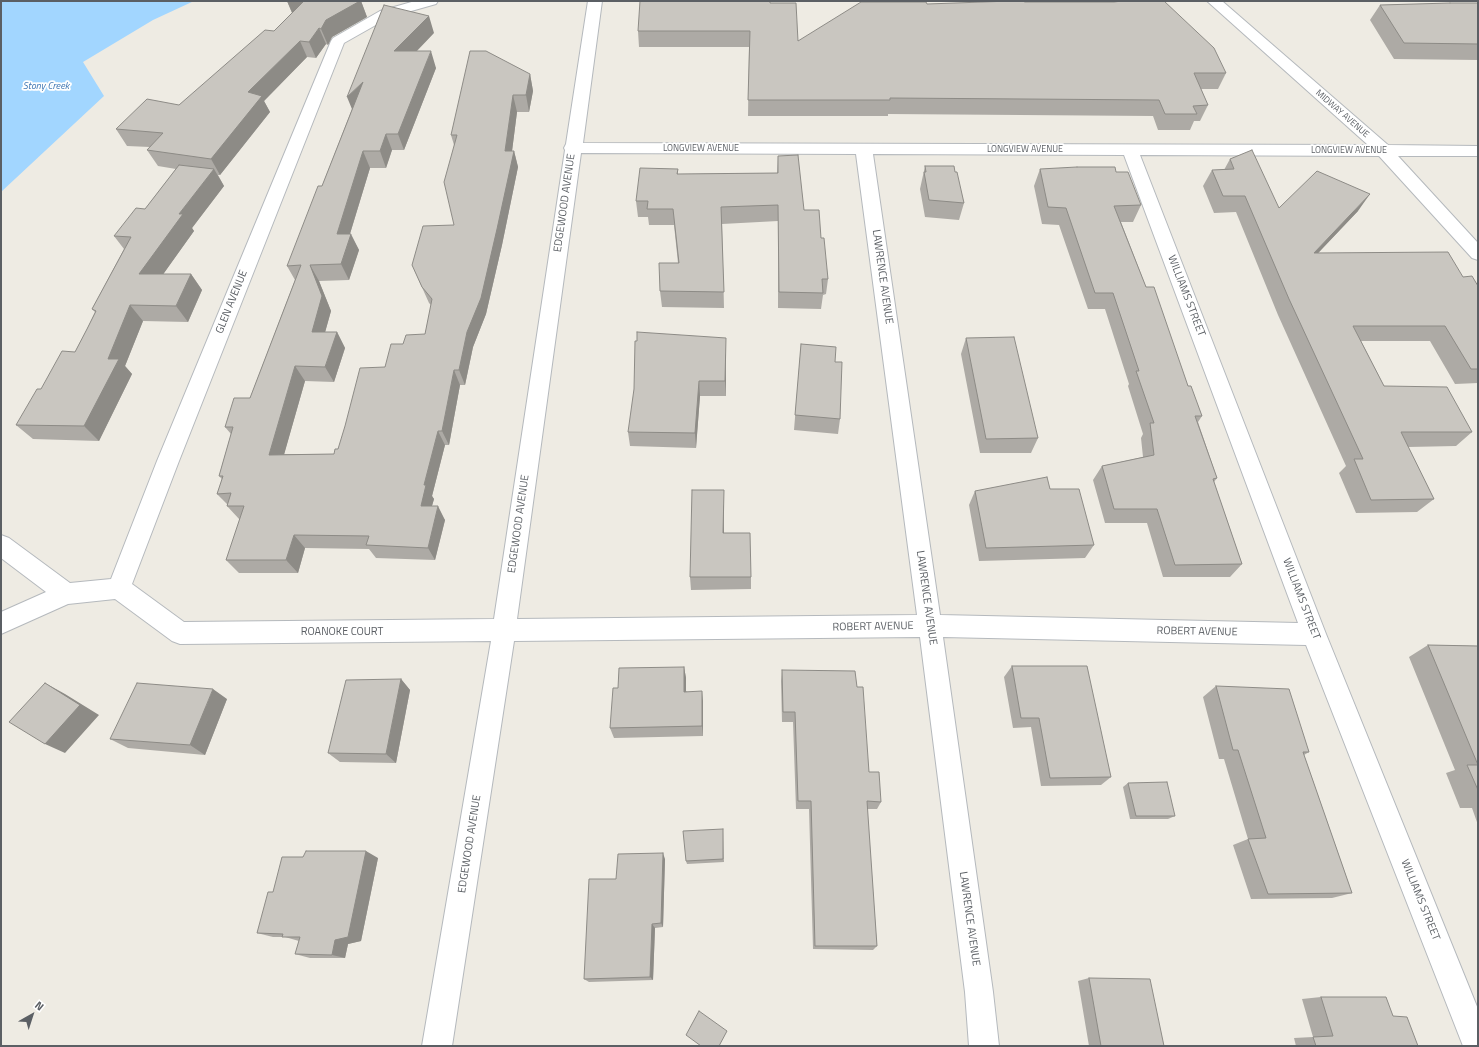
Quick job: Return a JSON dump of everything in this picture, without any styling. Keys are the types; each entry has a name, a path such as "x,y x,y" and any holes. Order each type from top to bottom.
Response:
{"street":[{"name":"GLEN AVENUE","path":"119,588 168,461 338,41 385,14 431,1"},
{"name":"EDGEWOOD AVENUE","path":"440,1044 504,630 572,148 595,1"},
{"name":"MIDWAY AVENUE","path":"1214,1 1384,151 1478,254"},
{"name":"LONGVIEW AVENUE","path":"572,148 1478,151"},
{"name":"LAWRENCE AVENUE","path":"864,150 978,984 984,1046"},
{"name":"WILLIAMS STREET","path":"1130,150 1314,634 1478,1046"},
{"path":"1,545 66,594"},
{"path":"1,623 66,594 119,588"},
{"name":"ROANOKE COURT","path":"119,588 180,633 504,630"},
{"name":"ROBERT AVENUE","path":"504,630 930,626 1314,634"}],"water":[{"name":"Stony Creek","path":"1,1 194,1 153,20 83,62 104,96 1,192"}],"building":[{"path":"304,1 360,1 326,20 321,29 319,28 309,42 300,41 248,92 262,96 211,159 147,150 163,133 116,129 147,99 179,105 265,30 274,31"},
{"path":"640,1 770,1 770,3 796,3 798,41 861,2 926,2 927,4 1011,1 1164,1 1214,48 1226,73 1194,73 1208,105 1193,106 1197,114 1165,114 1159,100 890,98 890,100 748,100 750,31 638,31"},
{"path":"1478,3 1478,44 1404,43 1380,5"},
{"path":"384,5 429,16 394,51 431,51 398,134 386,134 380,151 363,151 337,234 351,234 341,264 310,265 322,296 312,332 337,332 325,367 295,366 269,455 334,454 335,449 338,449 345,426 360,368 385,367 391,344 403,344 406,335 425,334 432,299 422,287 412,265 423,226 454,225 444,182 457,135 451,135 470,51 486,51 530,74 526,95 513,95 505,151 514,151 497,229 481,298 467,332 459,370 454,370 442,431 438,431 424,485 426,485 421,506 438,506 428,548 366,545 369,536 294,535 286,560 226,560 244,506 227,506 231,493 217,494 223,476 219,476 233,427 225,427 234,398 250,398 301,265 287,266 318,186 322,186 363,82 347,97"},
{"path":"1252,150 1279,208 1317,171 1370,194 1314,253 1448,252 1463,277 1472,276 1478,286 1478,369 1471,369 1445,326 1353,326 1384,386 1447,387 1472,432 1401,432 1434,499 1371,500 1354,459 1363,459 1289,299 1245,196 1223,196 1212,170 1234,169 1230,159"},
{"path":"798,155 804,210 819,210 821,238 824,238 828,279 822,279 823,293 779,292 778,205 721,207 724,292 660,291 659,263 679,263 673,209 647,209 648,201 636,201 640,168 678,169 677,174 778,173 778,156"},
{"path":"179,165 214,169 179,214 183,214 139,274 191,274 176,306 130,305 108,359 119,359 84,426 16,425 37,389 41,389 62,351 75,352 87,329 96,311 92,309 131,237 114,236 136,208 145,209"},
{"path":"925,166 954,166 955,172 957,172 964,203 929,200 924,172 926,172"},
{"path":"1115,167 1116,172 1128,172 1141,205 1114,206 1146,287 1154,287 1188,386 1191,386 1202,416 1195,416 1217,478 1213,479 1242,564 1175,565 1157,509 1114,509 1102,466 1154,455 1150,423 1154,423 1136,371 1139,371 1113,293 1095,293 1066,208 1048,207 1040,169"},
{"path":"637,332 726,338 725,381 699,381 695,433 628,432 634,389 635,341 637,341"},
{"path":"1014,337 1038,438 986,439 966,338"},
{"path":"801,344 836,347 835,362 842,362 840,419 795,415"},
{"path":"1047,477 1050,489 1079,489 1094,545 986,548 975,491"},
{"path":"692,490 724,490 723,533 750,533 751,577 690,577"},
{"path":"1428,645 1478,646 1478,765"},
{"path":"1012,666 1087,666 1111,777 1050,778 1039,718 1021,718"},
{"path":"684,667 684,692 702,691 702,726 610,728 613,688 618,688 619,668"},
{"path":"782,670 855,671 857,687 863,687 869,772 879,772 881,802 867,801 877,946 815,946 811,801 798,801 795,712 783,712"},
{"path":"401,679 386,754 328,753 346,680"},
{"path":"45,683 80,705 45,744 9,722"},
{"path":"137,683 213,689 190,745 110,739"},
{"path":"1216,686 1289,689 1309,752 1303,752 1352,893 1268,894 1248,839 1266,838 1238,750 1233,750"},
{"path":"1467,765 1478,765 1478,790"},
{"path":"1167,782 1175,816 1136,816 1128,783"},
{"path":"723,829 723,859 686,861 683,831"},
{"path":"306,851 366,851 348,937 335,940 332,955 295,954 300,937 282,937 283,934 257,933 268,892 273,892 282,857 303,857"},
{"path":"663,853 661,923 652,924 650,977 584,979 589,879 616,879 618,854"},
{"path":"1089,978 1150,979 1164,1046 1101,1046"},
{"path":"1321,997 1386,997 1393,1016 1407,1017 1418,1046 1316,1046 1313,1037 1333,1036"},
{"path":"699,1011 727,1031 719,1046 701,1046 686,1035"}]}
